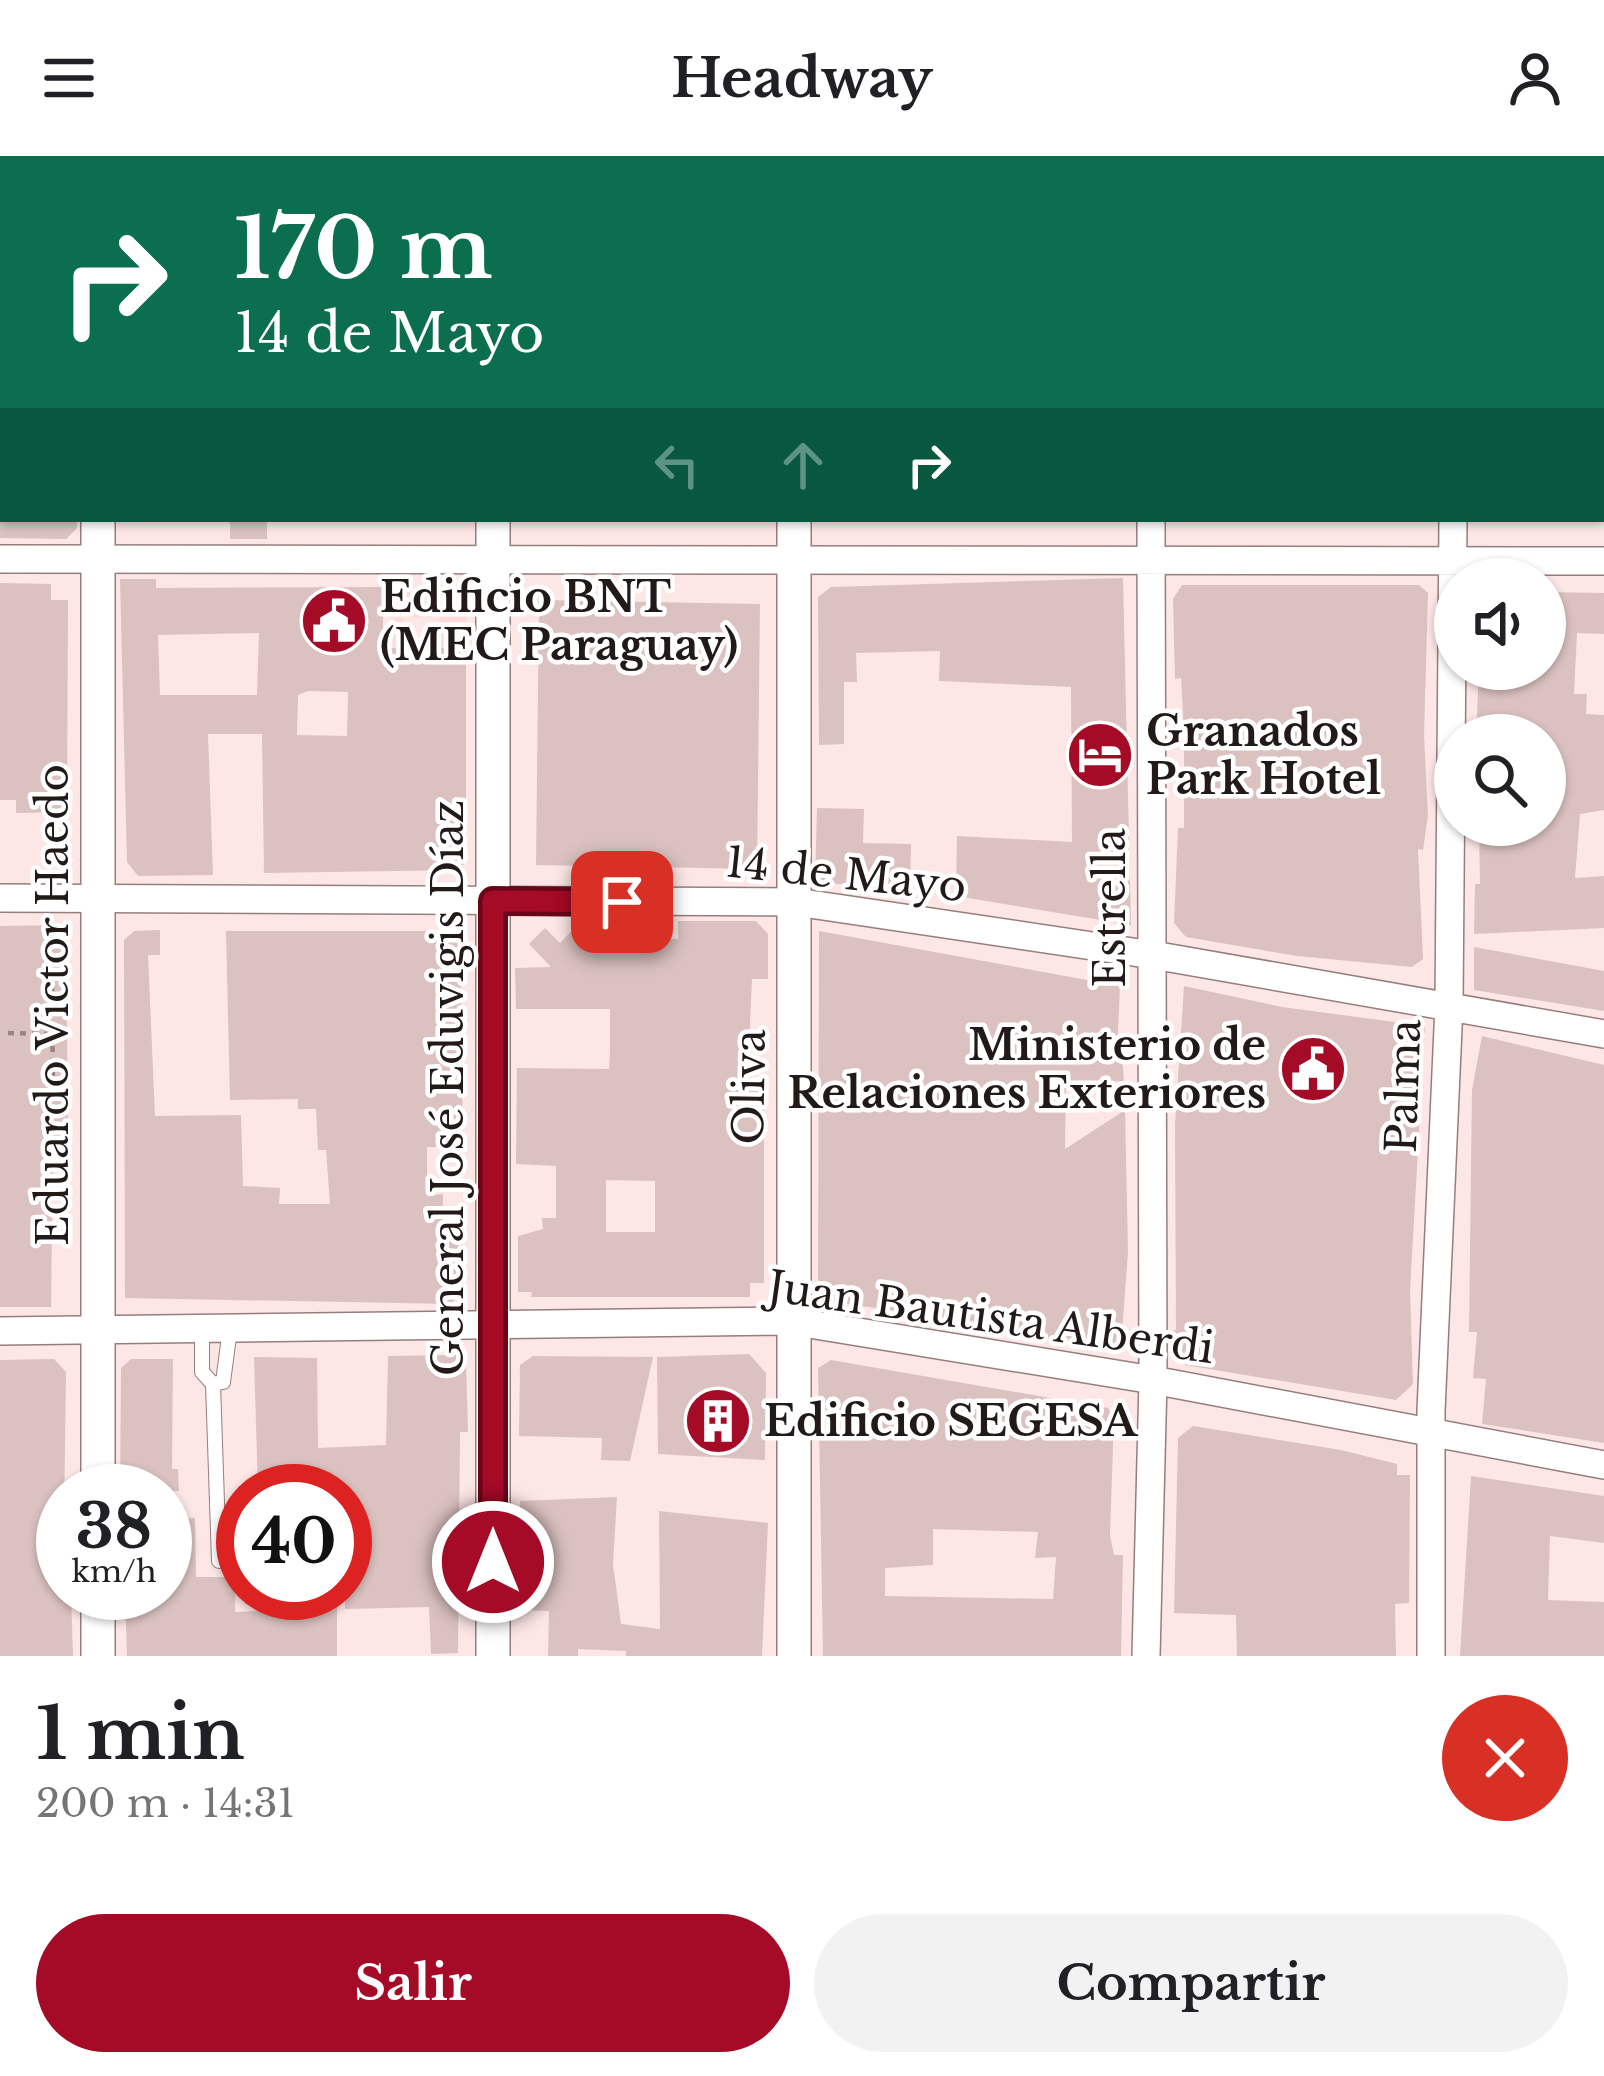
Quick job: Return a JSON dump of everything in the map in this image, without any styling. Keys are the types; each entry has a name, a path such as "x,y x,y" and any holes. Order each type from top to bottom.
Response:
{"street":[{"name":"Eduardo Victor Haedo","path":"98,522 98,1464"},
{"name":"General José Eduvigis Díaz","path":"493,522 493,1656"},
{"name":"Oliva","path":"794,522 794,1656"},
{"name":"Estrella","path":"1146,1656 1153,1380 1151,522"},
{"name":"Palma","path":"1452,558 1453,522"},
{"path":"0,559 1434,560"},
{"path":"1566,561 1604,561"},
{"name":"Palma","path":"1431,1656 1431,1433 1449,1005 1451,690"},
{"name":"14 de Mayo","path":"0,898 796,902 1153,955 1604,1034"},
{"name":"Juan Bautista Alberdi","path":"0,1331 791,1322 1153,1380 1604,1465"},
{"path":"98,1620 98,1656"}],"lane":[{"path":"213,1384 223,1382 228,1373 216,1330"},
{"path":"216,1330 202,1372 213,1384 216,1472"}],"path":[{"path":"66,976 52,976 53,1109 68,1108"},
{"path":"8,1033 52,1034"}],"shaded area":[{"path":"456,586 466,596 466,648 439,648 438,617 403,617 403,647 393,647 393,587"}],"building":[{"path":"0,522 77,522 66,539 0,538"},
{"path":"230,522 267,522 267,539 230,539"},
{"path":"1123,578 1131,925 956,896 957,836 1072,842 1071,687 939,681 940,651 856,653 857,682 844,682 844,744 819,745 818,597 831,587"},
{"path":"120,579 156,579 156,588 383,587 383,648 466,648 466,861 459,870 264,873 262,734 208,734 213,875 138,876 127,862","holes":["259,633 257,695 160,695 158,635","348,692 347,736 297,735 298,695"]},
{"path":"0,583 51,584 51,600 68,600 67,812 16,813 16,800 0,800"},
{"path":"1182,585 1419,585 1428,593 1424,735 1428,816 1423,850 1418,849 1423,959 1412,967 1297,956 1186,937 1174,923 1178,828 1184,828 1184,731 1181,678 1175,679 1173,599"},
{"path":"1566,592 1604,593 1604,634 1577,633 1574,694 1587,694 1586,714 1604,715 1604,810 1580,814 1575,878 1604,876 1604,928 1474,934 1479,846 1566,846 1566,714 1477,714 1478,690 1566,690"},
{"path":"539,600 760,604 757,869 536,865"},
{"path":"817,808 864,809 863,843 911,844 910,887 815,883"},
{"path":"678,921 756,921 768,934 768,979 752,979 750,1023 751,1088 764,1089 764,1283 750,1283 750,1297 531,1297 532,1292 518,1292 518,1236 543,1229 542,1218 556,1218 556,1166 516,1164 517,1068 609,1069 610,1009 516,1009 515,968 551,967 529,944 545,928 560,943 576,926 592,942 603,930 619,946 638,927 650,939 678,939","holes":["606,1180 655,1181 655,1232 606,1232"]},
{"path":"66,925 68,1141 53,1141 51,1307 0,1307 0,926"},
{"path":"160,930 160,955 148,955 155,1116 241,1115 243,1186 280,1188 279,1204 330,1204 326,1150 318,1150 316,1109 298,1109 298,1099 230,1100 226,931 460,931 463,1147 427,1147 427,1195 443,1194 443,1233 462,1233 462,1291 451,1304 125,1298 124,940 134,931"},
{"path":"819,931 1120,986 1117,1056 1122,1057 1124,1081 1066,1084 1065,1149 1125,1110 1128,1252 1121,1346 1109,1351 827,1301 818,1290"},
{"path":"1474,947 1604,971 1604,1011 1474,990"},
{"path":"1184,986 1282,1007 1425,1026 1410,1291 1413,1384 1396,1400 1185,1365 1171,1330 1176,1330 1175,1124"},
{"path":"1482,1036 1604,1065 1604,1443 1482,1424 1486,1379 1473,1378 1477,1332 1469,1332 1472,1090"},
{"name":"Edificio SEGESA","path":"749,1354 766,1373 765,1460 658,1454 657,1357"},
{"path":"458,1355 466,1361 468,1432 460,1432 458,1653 431,1654 429,1607 372,1608 372,1464 257,1464 254,1357 317,1358 318,1448 386,1445 388,1356"},
{"path":"533,1356 653,1357 630,1461 601,1460 602,1438 519,1436 520,1365"},
{"path":"54,1359 66,1372 65,1464 36,1464 36,1620 72,1620 73,1656 0,1656 0,1360"},
{"path":"131,1359 173,1359 172,1464 120,1464 121,1368"},
{"path":"831,1360 1108,1408 1114,1417 1110,1535 1114,1555 1123,1555 1121,1656 823,1656 818,1368","holes":["933,1529 1038,1532 1035,1558 1056,1557 1053,1599 885,1596 885,1568 933,1565"]},
{"path":"1193,1426 1341,1450 1397,1464 1397,1475 1410,1475 1409,1603 1395,1604 1396,1656 1237,1656 1236,1615 1174,1613 1178,1438"},
{"path":"1471,1476 1604,1496 1604,1543 1550,1536 1548,1600 1604,1602 1604,1656 1460,1656"},
{"path":"617,1497 613,1564 621,1624 660,1629 659,1511 768,1523 762,1656 626,1656 626,1651 578,1649 578,1656 548,1656 549,1611 520,1610 520,1501"},
{"path":"192,1518 196,1577 216,1577 216,1620 337,1620 337,1656 127,1656 126,1620 192,1620"}],"place":[{"name":"Edificio BNT (MEC Paraguay)","path":"334,621"},
{"name":"Granados Park Hotel","path":"1100,755"},
{"name":"Ministerio de Relaciones Exteriores","path":"1313,1069"},
{"name":"Edificio SEGESA","path":"718,1421"}],"route":[{"path":"493,1562 493,901 622,902"}]}
